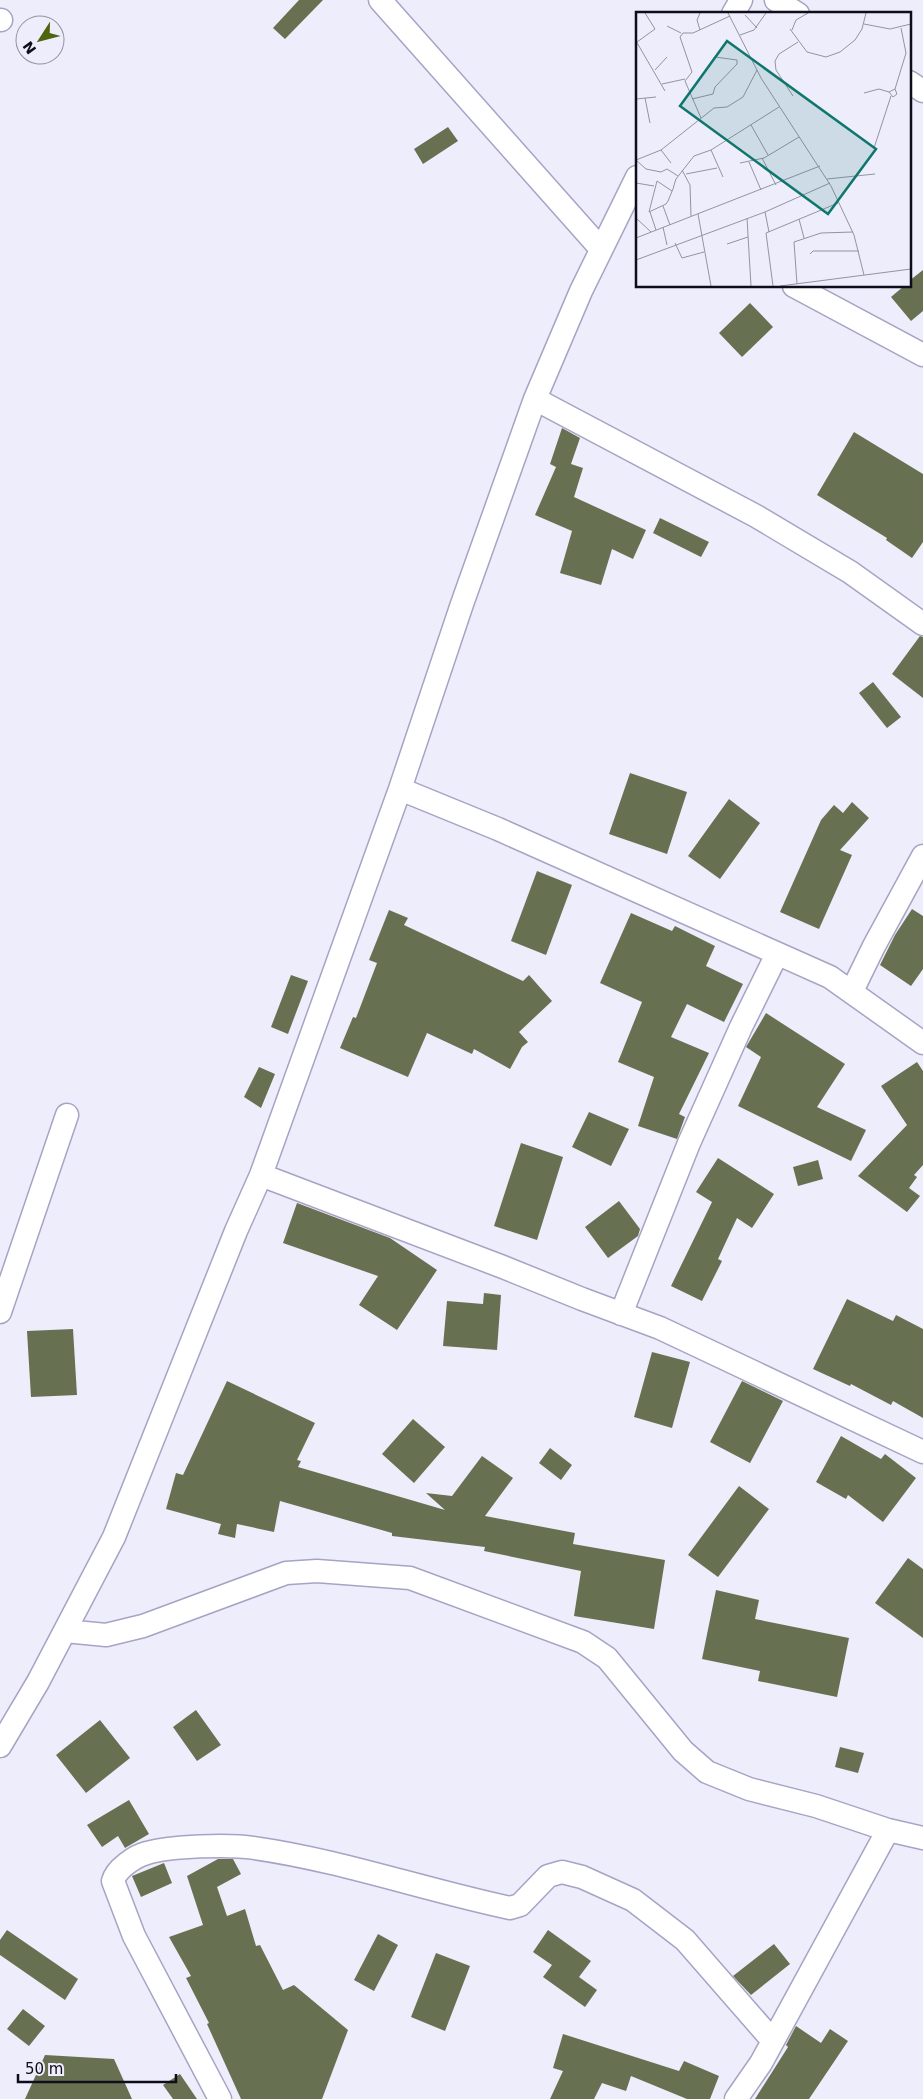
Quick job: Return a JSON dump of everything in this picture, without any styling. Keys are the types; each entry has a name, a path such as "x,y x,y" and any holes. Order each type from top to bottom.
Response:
{"street":[{"path":"380,0 601,250"},
{"path":"734,12 741,0"},
{"path":"776,0 795,12"},
{"path":"910,83 923,91"},
{"path":"0,1746 38,1682 114,1537 232,1240 261,1174 400,789 462,604 535,400 581,291 601,250 634,192"},
{"path":"798,288 923,355"},
{"path":"535,400 756,516 850,572 923,624"},
{"path":"400,789 498,829 830,976 923,1044"},
{"path":"852,991 923,856"},
{"path":"621,1314 689,1143 741,1027 777,954"},
{"path":"0,1312 67,1116"},
{"path":"261,1174 660,1328 923,1452"},
{"path":"65,1631 106,1635 144,1626 286,1573 317,1570 410,1578 583,1642 607,1658 683,1751 707,1772 749,1789 816,1806 888,1830 923,1838"},
{"path":"736,2099 773,2041 888,1830"},
{"path":"220,2099 134,1936 113,1881 115,1874 122,1868 146,1853 196,1847 252,1848 340,1866 510,1908 520,1905 548,1876 562,1872 582,1876 633,1900 685,1940 773,2041"}],"building":[{"path":"299,0 323,0 285,39 273,28"},
{"path":"448,127 458,141 423,164 414,149"},
{"path":"923,270 923,311 911,321 891,297 902,288 910,288 910,280"},
{"path":"750,303 773,327 742,357 719,333"},
{"path":"562,428 580,438 571,464 583,468 574,497 646,530 633,559 612,549 601,585 560,573 572,531 535,515 556,467 550,464"},
{"path":"854,432 923,474 923,542 912,558 886,540 887,538 817,495"},
{"path":"660,518 709,542 701,557 653,533"},
{"path":"920,636 923,637 923,698 892,674"},
{"path":"873,682 901,717 887,728 859,693"},
{"path":"630,773 687,792 667,854 609,834"},
{"path":"729,799 760,823 720,879 688,856"},
{"path":"852,802 869,818 840,850 852,855 819,929 780,912 821,820 834,805 843,813"},
{"path":"537,871 572,885 546,955 511,941"},
{"path":"912,909 923,916 923,969 911,986 880,965 895,935"},
{"path":"389,910 408,918 404,925 523,981 529,975 552,1001 519,1032 528,1042 522,1047 510,1069 474,1049 472,1054 427,1033 408,1077 340,1048 353,1017 356,1018 377,963 369,960"},
{"path":"631,913 672,931 675,926 715,946 706,966 743,984 724,1022 687,1004 671,1037 709,1053 679,1114 685,1117 677,1139 638,1126 654,1077 618,1062 642,1002 600,983"},
{"path":"291,975 308,981 288,1034 271,1027"},
{"path":"766,1013 845,1064 817,1107 866,1130 851,1161 738,1106 761,1057 746,1047"},
{"path":"917,1062 923,1071 923,1165 914,1175 917,1177 909,1188 920,1196 907,1212 858,1176 907,1125 881,1086"},
{"path":"259,1067 275,1074 261,1108 244,1097"},
{"path":"589,1112 629,1129 611,1166 572,1147"},
{"path":"521,1143 563,1157 537,1240 494,1226"},
{"path":"718,1158 774,1194 752,1228 737,1218 718,1259 722,1261 702,1301 671,1286 712,1202 696,1192"},
{"path":"818,1160 823,1179 798,1186 793,1167"},
{"path":"619,1201 640,1229 638,1236 608,1258 585,1227"},
{"path":"297,1203 390,1238 437,1270 397,1330 359,1305 378,1276 283,1243"},
{"path":"484,1293 501,1295 497,1350 443,1346 447,1301 483,1304"},
{"path":"847,1299 893,1321 896,1315 923,1329 923,1418 893,1401 891,1405 851,1384 850,1386 813,1369"},
{"path":"73,1329 77,1395 31,1397 27,1331"},
{"path":"652,1352 690,1362 672,1428 634,1417"},
{"path":"227,1381 315,1423 297,1460 301,1461 298,1467 445,1510 426,1493 452,1496 482,1456 513,1478 485,1516 575,1533 573,1544 665,1560 654,1629 574,1616 581,1571 484,1551 485,1547 392,1536 392,1533 280,1501 274,1532 237,1524 235,1538 218,1534 221,1524 166,1509 176,1473 183,1475"},
{"path":"742,1381 783,1401 750,1463 710,1442"},
{"path":"413,1419 445,1447 414,1483 382,1454"},
{"path":"841,1436 881,1459 885,1454 916,1478 883,1522 848,1495 846,1499 816,1482"},
{"path":"550,1448 572,1465 561,1480 539,1463"},
{"path":"739,1486 769,1509 718,1577 688,1555"},
{"path":"908,1558 923,1569 923,1638 875,1603"},
{"path":"716,1590 759,1600 755,1619 849,1638 837,1697 758,1681 760,1671 702,1659"},
{"path":"196,1710 221,1745 197,1761 173,1727"},
{"path":"100,1720 130,1758 86,1793 56,1755"},
{"path":"840,1747 864,1753 858,1773 835,1767"},
{"path":"129,1800 149,1834 125,1848 118,1836 102,1847 87,1825"},
{"path":"218,1859 233,1859 241,1874 217,1887 227,1916 245,1909 256,1946 260,1945 283,1990 294,1985 348,2030 322,2099 241,2099 207,2024 209,2023 186,1978 191,1976 169,1937 203,1925 187,1876"},
{"path":"164,1863 172,1883 141,1897 132,1876"},
{"path":"7,1930 78,1979 65,2000 0,1955 0,1940"},
{"path":"548,1930 591,1961 579,1977 597,1990 585,2007 543,1977 552,1965 533,1952"},
{"path":"378,1934 398,1945 374,1991 354,1980"},
{"path":"774,1944 790,1964 751,1995 733,1976"},
{"path":"436,1953 470,1966 445,2031 411,2017"},
{"path":"23,2009 45,2026 29,2046 7,2029"},
{"path":"796,2026 821,2043 830,2029 848,2041 809,2099 755,2099 788,2047 786,2045"},
{"path":"563,2034 679,2071 684,2061 719,2076 710,2099 687,2099 631,2076 626,2091 602,2083 594,2099 550,2099 563,2071 553,2068"},
{"path":"45,2055 114,2059 132,2099 25,2099"},
{"path":"180,2074 197,2099 173,2099 163,2085"}]}
